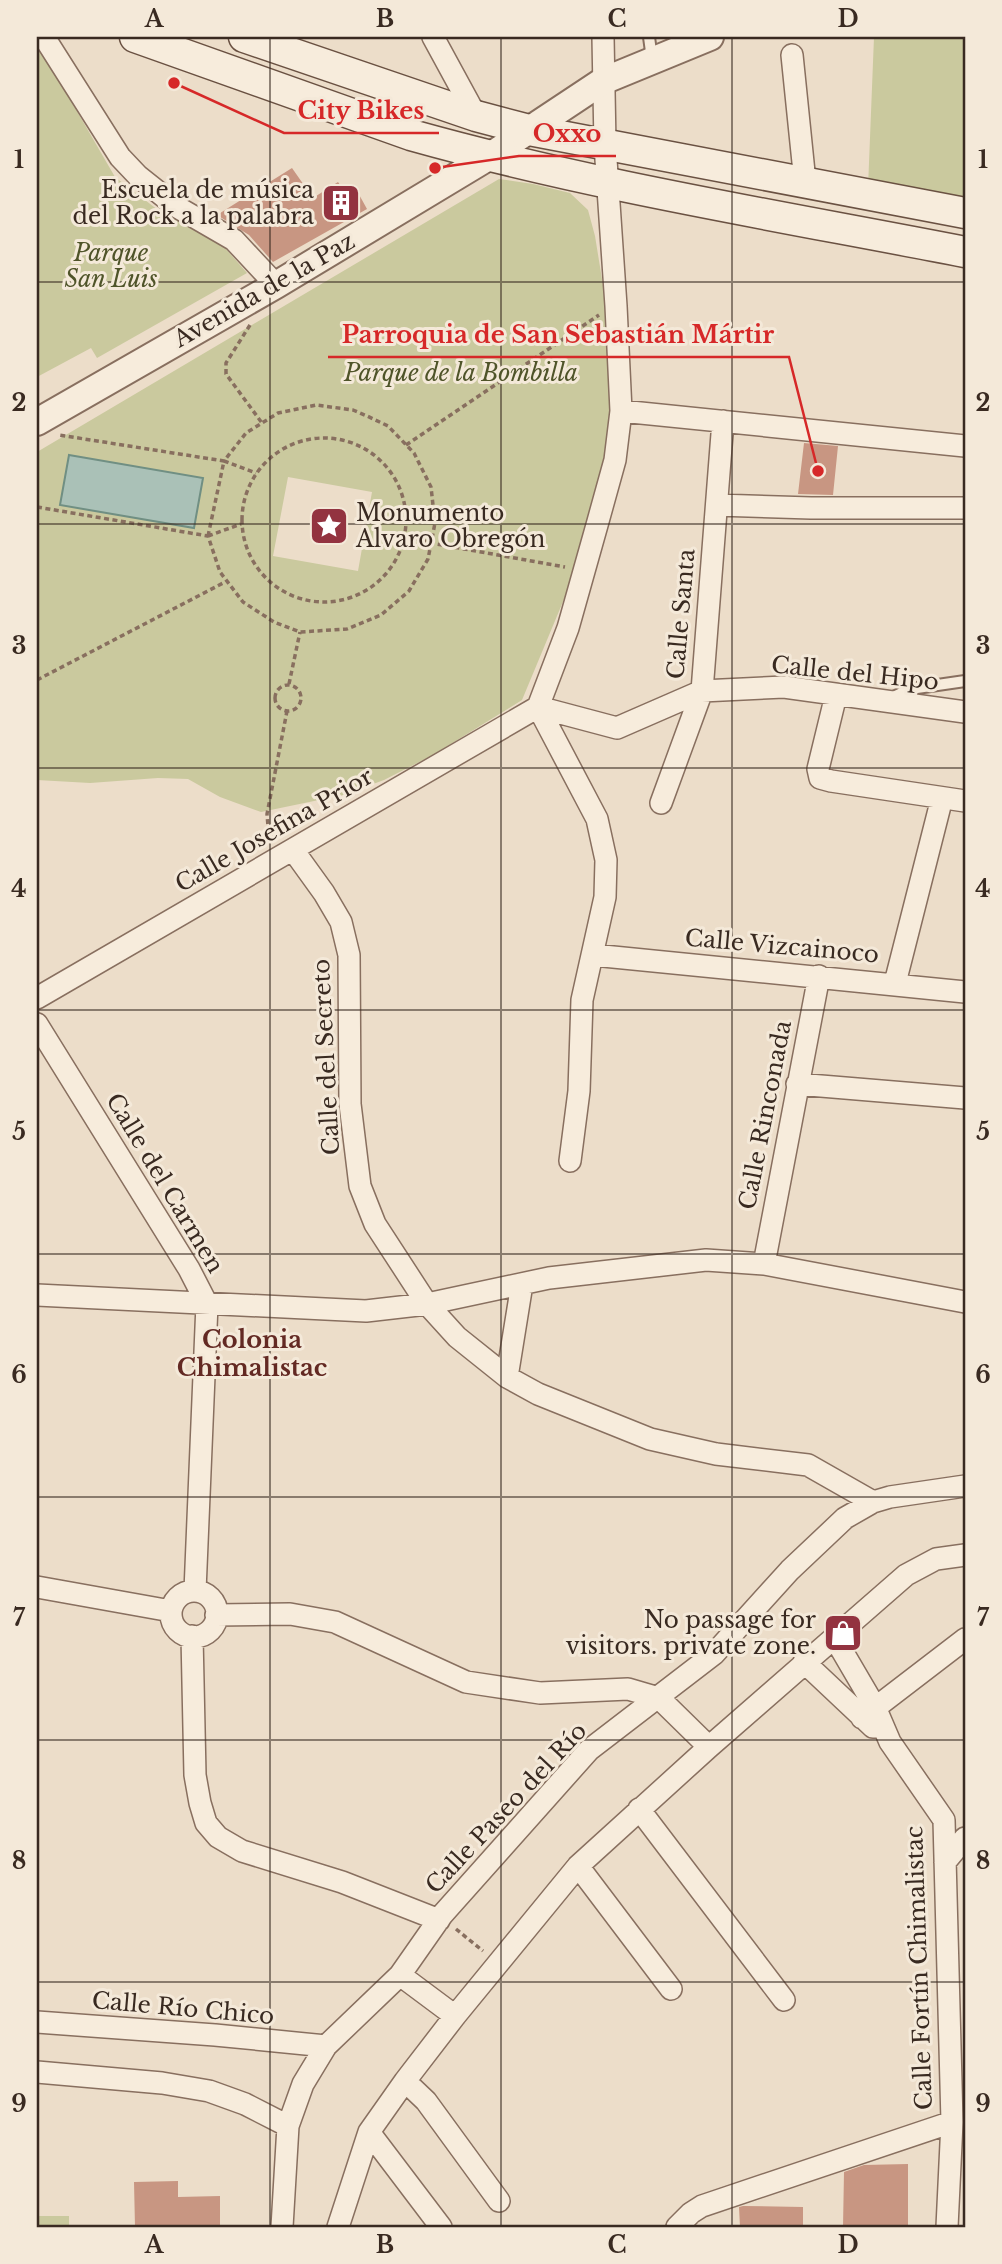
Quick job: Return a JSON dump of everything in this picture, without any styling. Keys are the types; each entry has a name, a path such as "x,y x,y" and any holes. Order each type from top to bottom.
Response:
{"main road":[{"path":"135,37 411,135 490,156 607,184 965,252"},
{"path":"244,37 476,116 530,130 965,213"}],"street":[{"path":"44,37 120,156 138,176 177,207 234,240 276,285"},
{"path":"433,37 476,116"},
{"path":"570,1161 579,1091 582,999 606,897 606,860 597,819 538,707 568,628 584,571 615,460 621,411 605,145 603,37"},
{"name":"Avenida de la Paz","path":"46,428 490,156 650,48 710,37"},
{"path":"792,55 805,182"},
{"path":"621,411 965,446"},
{"name":"Calle Santa","path":"661,803 702,691 723,421"},
{"path":"717,505 965,508"},
{"name":"Calle del Hipo","path":"538,707 617,728 702,691 784,687 965,712"},
{"path":"836,695 818,769 820,778 965,801"},
{"name":"Calle Josefina Prior","path":"37,998 538,707"},
{"path":"895,983 942,798"},
{"name":"Calle del Secreto","path":"293,849 341,922 349,954 350,1104 360,1185 375,1224 426,1304 457,1337 507,1377 538,1394 650,1439 716,1454 808,1465 873,1502"},
{"name":"Calle Vizcainoco","path":"593,955 965,992"},
{"name":"Calle Rinconada","path":"764,1264 819,976"},
{"name":"Calle del Carmen","path":"37,1024 189,1269 207,1304 195,1591"},
{"path":"797,1084 965,1098"},
{"path":"37,1295 366,1311 426,1304 548,1278 706,1260 764,1264 965,1302"},
{"path":"507,1377 522,1284"},
{"name":"Calle Paseo del Río","path":"282,2227 288,2126 303,2084 326,2046 400,1975 439,1920 589,1750 714,1654 790,1570 845,1518 873,1502 890,1497 965,1486"},
{"path":"345,2223 369,2132 455,2016 578,1866 804,1662 906,1575 936,1559 965,1555"},
{"path":"37,1587 170,1611"},
{"path":"195,1591 211,1599 216,1615 209,1631 192,1636 183,1634 176,1628 170,1611 179,1596 195,1591"},
{"path":"216,1615 290,1614 335,1622 466,1682 540,1693 628,1689 659,1698 709,1747"},
{"path":"192,1636 195,1775 206,1823 218,1837 242,1851 342,1882 439,1920"},
{"name":"Calle Fortín Chimalistac","path":"834,1637 869,1713 944,1820 952,2122 947,2227"},
{"path":"869,1713 965,1639"},
{"name":"Calle Fortín Chimalistac","path":"804,1662 869,1713"},
{"path":"639,1809 784,2000"},
{"path":"945,1861 965,1838"},
{"path":"578,1866 671,1989"},
{"path":"400,1975 455,2016"},
{"name":"Calle Río Chico","path":"37,2022 326,2046"},
{"path":"37,2072 209,2091 245,2104 288,2126"},
{"path":"405,2081 426,2101 499,2201"},
{"name":"Calle Fortín Chimalistac","path":"677,2227 702,2206 952,2122"},
{"path":"369,2132 442,2227"}],"lane":[{"path":"885,702 910,689 965,681"}],"path":[{"path":"406,445 616,306"},
{"path":"255,318 226,363 226,374 262,423"},
{"path":"316,405 353,410 387,426 414,453 430,486 435,523 428,559 409,591 381,615 346,629 300,632 274,622 243,602 220,572 208,536 224,461 246,433 262,423 278,413 316,405"},
{"path":"46,428 224,461 256,473"},
{"path":"328,438 355,444 379,459 396,481 405,507 405,535 396,560 379,580 357,595 331,602 305,600 280,590 260,573 246,550 241,524 244,498 256,473 275,453 301,441 328,438"},
{"path":"37,507 208,536 241,524"},
{"path":"405,535 431,543 584,571"},
{"path":"37,680 227,581"},
{"path":"289,684 300,632"},
{"path":"289,684 299,689 302,699 297,708 287,711 278,706 275,696 280,687 289,684"},
{"path":"287,711 267,814 268,826 293,849"},
{"path":"459,1933 474,1944"}],"green space":[{"path":"874,37 965,37 965,207 868,188"},
{"name":"Parque San Luis","path":"37,42 115,177 158,210 220,242 247,273 97,358 91,348 37,377"},
{"name":"Parque de la Bombilla","path":"499,179 570,193 588,210 607,310 610,428 604,462 567,592 522,700 433,755 384,780 343,795 261,812 220,797 188,779 158,778 90,783 37,780 37,452","holes":["288,477 372,492 358,571 273,556"]},
{"path":"37,2216 69,2216 69,2227 37,2227"}],"shaded area":[{"path":"69,455 203,478 194,528 60,505"}],"building":[{"path":"292,168 313,198 338,182 347,195 356,189 367,209 273,262 249,235 217,215"},
{"path":"804,443 838,446 833,495 798,494"},
{"path":"908,2164 908,2227 843,2227 844,2172 864,2165"},
{"path":"178,2181 178,2197 220,2196 220,2227 135,2227 134,2182"},
{"path":"739,2207 803,2207 803,2227 740,2227"}],"place":[{"name":"City Bikes","path":"174,83"},
{"name":"Oxxo","path":"435,168"},
{"name":"Escuela de música del Rock a la palabra","path":"341,203"},
{"name":"Parroquia de San Sebastián Mártir","path":"818,471"},
{"name":"Monumento Alvaro Obregón","path":"329,526"},
{"name":"No passage for visitors. private zone.","path":"843,1633"}],"district":[{"name":"Colonia Chimalistac","path":"252,1353"}]}
